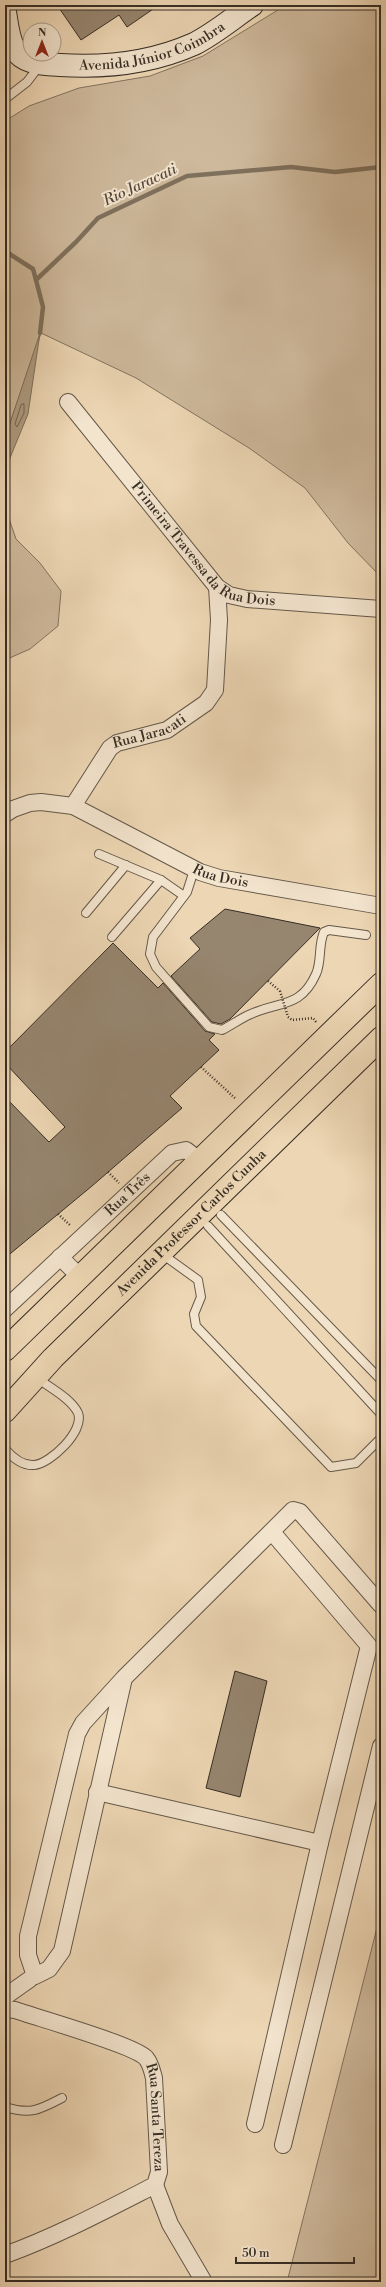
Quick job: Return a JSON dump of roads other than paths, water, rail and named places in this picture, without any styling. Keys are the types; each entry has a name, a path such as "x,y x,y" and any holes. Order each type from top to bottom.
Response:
{"main road":[{"path":"5,1350 381,984"},
{"name":"Avenida Professor Carlos Cunha","path":"5,1411 35,1376 160,1252 381,1038"}],"street":[{"name":"Avenida Júnior Coimbra","path":"5,12 14,48 24,58 41,64 85,67 146,60 194,43 252,5"},
{"name":"Primeira Travessa da Rua Dois","path":"68,402 217,587 229,594 246,599 381,609"},
{"name":"Rua Jaracati","path":"73,806 110,748 117,743 166,730 206,703 215,690 219,620 217,587"},
{"path":"5,814 13,809 30,803 42,802 73,806"},
{"name":"Rua Dois","path":"73,806 194,870 219,878 381,906"},
{"name":"Rua Três","path":"5,1309 172,1153 186,1150 199,1160"},
{"path":"60,1257 80,1276"},
{"path":"32,1977 28,1955 28,1936 77,1734 83,1723 124,1678 272,1532 291,1511 296,1509 381,1606"},
{"path":"255,2124 320,1843 369,1646 272,1532"},
{"path":"8,2003 32,1977 49,1969 62,1951 124,1678"},
{"path":"283,2145 381,1746"},
{"path":"97,1792 320,1843"},
{"name":"Rua Santa Tereza","path":"5,2255 35,2244 85,2222 155,2185 159,2172 154,2078 152,2067 146,2058 126,2048 8,2003"},
{"path":"155,2185 170,2224 204,2282"}],"lane":[{"path":"5,99 27,82 41,64"},
{"path":"99,854 161,880 184,896"},
{"path":"86,913 126,865"},
{"path":"194,870 184,896 153,937 150,954 156,967 209,1027 222,1030 252,1013 289,1003 299,997 313,981 318,971 322,937 324,932 329,930 366,935"},
{"path":"112,937 161,880"},
{"path":"221,1215 381,1380"},
{"path":"208,1226 381,1414"},
{"path":"160,1252 198,1280 201,1297 194,1314 196,1326 331,1467 356,1463 381,1438"},
{"path":"5,1449 19,1461 28,1465 40,1464 57,1452 72,1438 78,1427 78,1413 73,1405 35,1376"},
{"path":"5,2107 27,2112 39,2110 62,2098"}],"water":[{"path":"40,333 28,414 5,470 5,438"}],"waterway":[{"name":"Rio Jaracati","path":"40,333 43,307 36,280 76,242 98,218 187,176 291,167 335,172 381,167"},
{"path":"5,251 33,269 36,280"}]}
